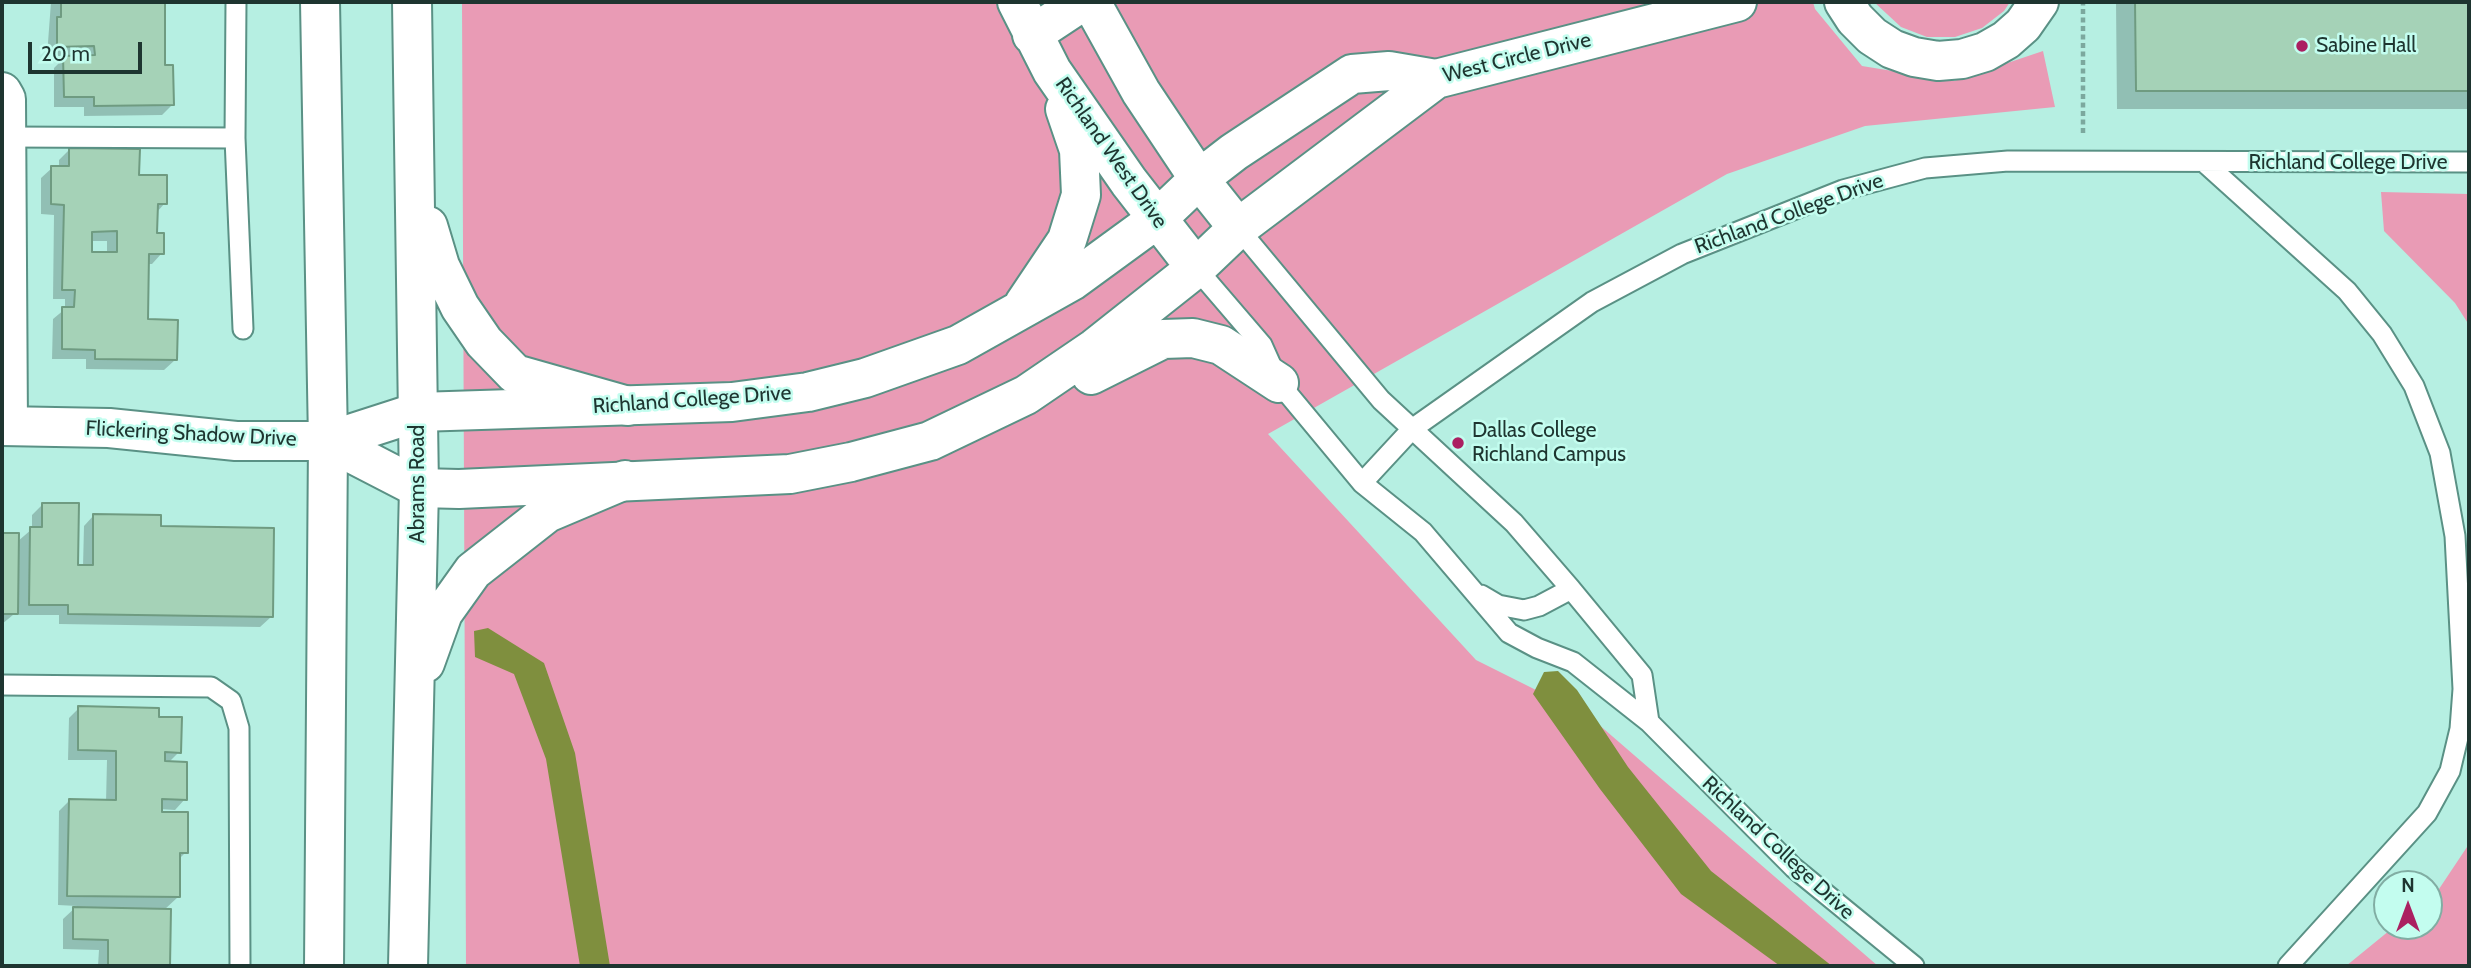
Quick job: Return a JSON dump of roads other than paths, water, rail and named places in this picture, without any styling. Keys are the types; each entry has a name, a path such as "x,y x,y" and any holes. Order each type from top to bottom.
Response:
{"street":[{"path":"320,2 328,441 324,966"},
{"name":"Abrams Road","path":"408,966 419,488 417,180 412,2"},
{"name":"Richland West Drive","path":"1082,2 1024,18 1052,71 1157,219 1196,268"},
{"path":"1091,2 1141,92 1199,179 1238,228"},
{"name":"West Circle Drive","path":"1199,179 1352,74 1389,71 1436,79 1737,2"},
{"path":"1844,2 1855,19 1872,36 1892,49 1914,57 1938,61 1962,59 2006,40 2023,24 2039,2"},
{"path":"1017,314 1067,240 1082,195 1079,150 1052,71"},
{"name":"Richland College Drive","path":"328,441 419,488 459,489 790,474 851,462 930,441 1026,395 1095,348 1196,268 1238,228 1436,79"},
{"path":"2,92 6,99 5,426"},
{"name":"Richland College Drive","path":"418,412 733,401 808,392 865,378 958,345 1017,314 1072,281 1157,219 1199,179"},
{"path":"417,180 440,266 460,307 484,342 515,374 628,406"},
{"name":"Richland College Drive","path":"1026,395 1085,378 1138,349 1163,339 1194,338 1221,345 1279,383"},
{"name":"Flickering Shadow Drive","path":"5,426 109,428 236,441 328,441 418,412"},
{"path":"411,758 425,660 443,613 473,571 547,513 625,480"}],"lane":[{"path":"236,2 235,138 243,329"},
{"path":"6,137 235,138"},
{"name":"Richland College Drive","path":"1362,483 1412,429 1592,302 1682,254 1843,190 1926,168 1970,164 2469,162"},
{"path":"2205,163 2347,291 2382,334 2414,386 2440,453 2455,536 2463,689 2460,729 2451,771 2427,813 2288,966"},
{"path":"1238,228 1381,400 1514,523 1571,589 1642,675 1648,722"},
{"name":"Richland College Drive","path":"1196,268 1262,345 1279,383 1362,483 1423,533 1509,633 1537,648 1573,662 1648,722 1794,868 1913,966"},
{"name":"Richland College Drive","path":"1468,587 1498,605 1524,610 1539,607 1571,589"},
{"path":"2,685 211,687 231,701 240,728 240,966"}],"place":[{"name":"Sabine Hall","path":"2302,46"},
{"name":"Dallas College Richland Campus","path":"1458,443"}]}
